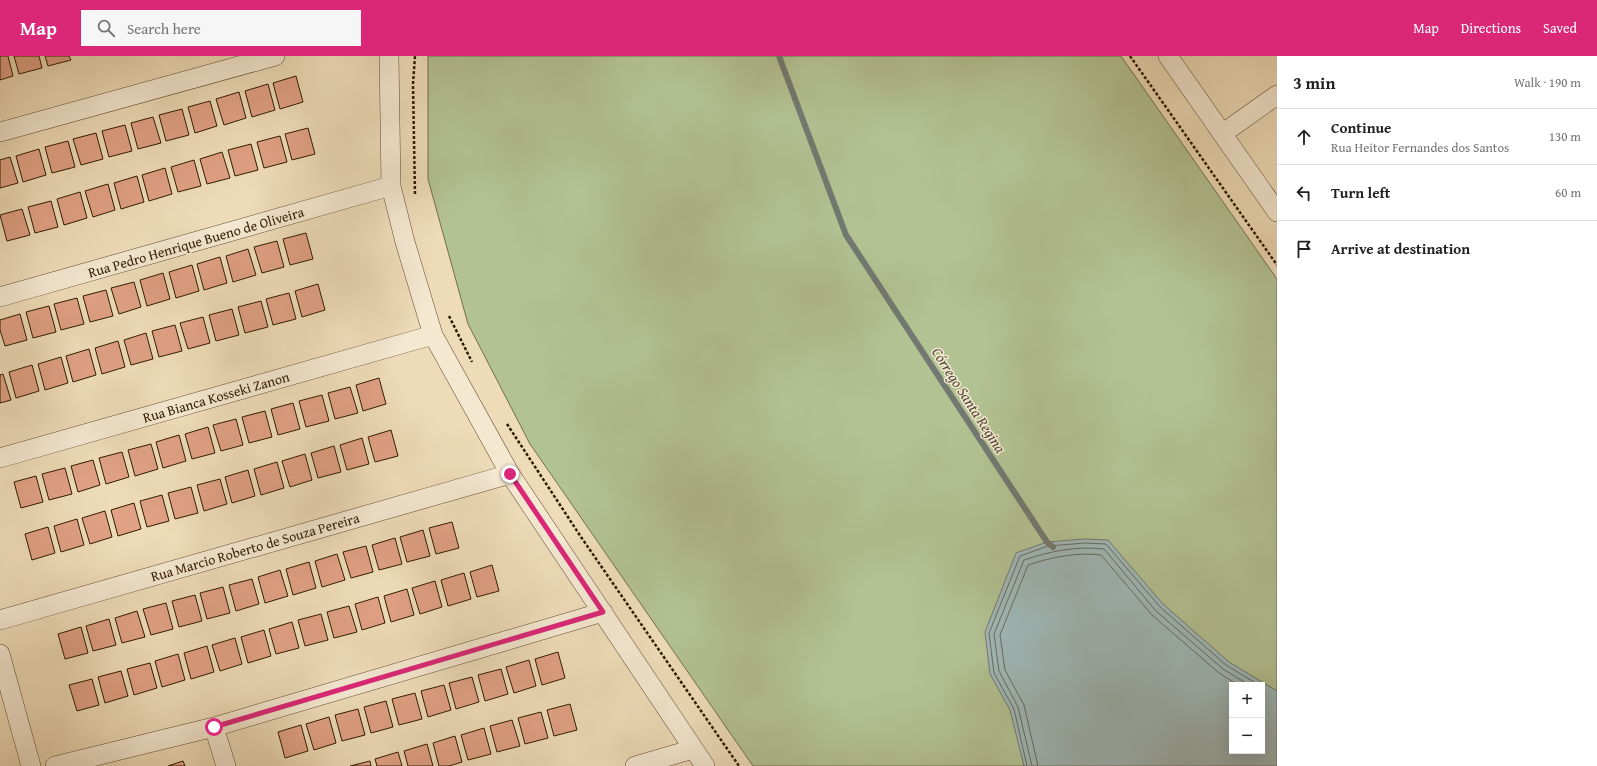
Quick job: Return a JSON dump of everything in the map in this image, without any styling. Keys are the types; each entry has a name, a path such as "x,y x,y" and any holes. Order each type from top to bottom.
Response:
{"street":[{"path":"0,132 275,56"},
{"path":"389,56 392,186 405,242 433,335 510,474 705,766"},
{"path":"1168,56 1277,212"},
{"path":"1222,134 1277,95"},
{"name":"Rua Pedro Henrique Bueno de Oliveira","path":"0,297 392,186"},
{"name":"Rua Bianca Kosseki Zanon","path":"0,458 433,335"},
{"name":"Rua Marcio Roberto de Souza Pereira","path":"0,620 510,474"},
{"path":"55,766 214,727 603,612"},
{"path":"0,654 31,766"},
{"path":"214,727 226,766"},
{"path":"635,766 693,749"}],"path":[{"path":"415,56 413,84 415,197"},
{"path":"1130,56 1277,265"},
{"path":"446,309 474,364"},
{"path":"503,419 581,537 739,766"}],"green space":[{"path":"428,56 1121,56 1277,279 1277,766 753,766 530,444 468,324 428,179"}],"water":[{"path":"1084,539 1108,540 1163,604 1229,662 1262,682 1229,682 1229,754 1265,754 1265,684 1277,691 1277,766 1024,766 1010,710 990,674 985,632 1016,553 1047,542"}],"building":[{"path":"0,56 8,56 13,76 0,80"},
{"path":"14,56 39,56 42,68 19,74"},
{"path":"45,56 69,56 71,60 48,66"},
{"path":"296,76 303,102 280,109 273,83"},
{"path":"268,84 275,110 252,117 245,91"},
{"path":"239,92 246,118 224,125 216,99"},
{"path":"210,101 217,126 195,133 188,107"},
{"path":"182,109 189,135 166,141 159,115"},
{"path":"153,117 161,143 138,149 131,123"},
{"path":"125,125 132,151 109,157 102,131"},
{"path":"308,128 315,154 292,160 285,134"},
{"path":"96,133 103,159 81,165 73,139"},
{"path":"280,136 287,162 264,168 257,142"},
{"path":"68,141 75,167 52,173 45,147"},
{"path":"251,144 258,170 235,176 228,150"},
{"path":"39,149 46,175 23,182 16,156"},
{"path":"222,152 230,178 207,184 200,159"},
{"path":"10,157 18,183 0,188 0,160"},
{"path":"194,160 201,186 178,192 171,167"},
{"path":"165,168 172,194 149,201 142,175"},
{"path":"137,176 144,202 121,209 114,183"},
{"path":"108,184 115,210 93,217 85,191"},
{"path":"80,192 87,218 64,225 57,199"},
{"path":"51,201 58,227 35,233 28,207"},
{"path":"22,209 30,235 7,241 0,215"},
{"path":"306,233 313,259 290,265 283,239"},
{"path":"277,241 284,267 262,273 254,247"},
{"path":"248,249 256,275 233,282 226,256"},
{"path":"220,257 227,283 204,290 197,264"},
{"path":"192,265 199,291 176,298 169,272"},
{"path":"163,273 170,299 147,306 140,280"},
{"path":"134,282 141,307 119,314 111,288"},
{"path":"318,284 325,310 302,317 295,291"},
{"path":"106,290 113,316 90,322 83,296"},
{"path":"289,293 296,319 273,325 266,299"},
{"path":"77,298 84,324 61,330 54,304"},
{"path":"261,301 268,327 245,333 238,307"},
{"path":"49,306 56,332 33,338 26,312"},
{"path":"232,309 239,335 216,341 209,315"},
{"path":"20,314 27,340 5,346 0,330 0,320"},
{"path":"203,317 210,343 188,349 180,323"},
{"path":"175,325 182,351 159,357 152,331"},
{"path":"146,333 153,359 131,365 124,340"},
{"path":"118,341 125,367 102,374 95,348"},
{"path":"89,349 96,375 73,382 66,356"},
{"path":"61,357 68,383 45,390 38,364"},
{"path":"32,365 39,391 16,398 9,372"},
{"path":"3,374 11,400 0,403 0,375"},
{"path":"379,378 386,404 363,411 356,385"},
{"path":"350,387 358,413 335,419 328,393"},
{"path":"322,395 329,421 306,427 299,401"},
{"path":"293,403 300,429 278,435 271,409"},
{"path":"265,411 272,437 249,443 242,417"},
{"path":"236,419 243,445 221,451 213,425"},
{"path":"208,427 215,453 192,459 185,434"},
{"path":"391,430 398,456 375,462 368,437"},
{"path":"179,435 186,461 163,468 156,442"},
{"path":"362,438 369,464 347,470 340,445"},
{"path":"151,444 158,469 135,476 128,450"},
{"path":"334,446 341,472 318,478 311,453"},
{"path":"122,452 129,477 106,484 99,458"},
{"path":"305,454 312,480 290,487 282,461"},
{"path":"93,460 100,485 78,492 71,466"},
{"path":"277,462 284,488 261,495 254,469"},
{"path":"65,468 72,494 49,500 42,474"},
{"path":"248,470 255,496 232,503 225,477"},
{"path":"36,476 43,502 21,508 14,482"},
{"path":"220,479 227,504 204,511 197,485"},
{"path":"191,487 198,513 175,519 168,493"},
{"path":"162,495 169,521 147,527 140,501"},
{"path":"134,503 141,529 118,536 111,510"},
{"path":"105,511 112,537 90,544 82,518"},
{"path":"77,519 84,545 61,552 54,526"},
{"path":"452,522 459,548 436,554 429,528"},
{"path":"48,527 55,553 32,560 25,534"},
{"path":"423,530 430,556 407,562 400,537"},
{"path":"395,538 402,564 379,570 372,545"},
{"path":"366,546 373,572 351,578 343,552"},
{"path":"337,554 345,580 322,587 315,561"},
{"path":"309,562 316,588 293,595 286,569"},
{"path":"492,565 499,591 477,597 470,572"},
{"path":"280,570 288,596 265,603 258,577"},
{"path":"464,573 471,599 448,606 441,580"},
{"path":"252,579 259,604 236,611 229,585"},
{"path":"435,581 442,607 420,614 412,588"},
{"path":"223,587 230,613 207,619 200,593"},
{"path":"407,589 414,615 391,622 384,596"},
{"path":"195,595 202,621 179,627 172,601"},
{"path":"378,597 385,623 362,630 355,604"},
{"path":"166,603 173,629 151,635 143,609"},
{"path":"349,606 357,632 334,638 327,612"},
{"path":"137,611 145,637 122,643 115,618"},
{"path":"321,614 328,640 305,646 298,620"},
{"path":"109,619 116,645 93,651 86,626"},
{"path":"292,622 299,648 276,654 269,629"},
{"path":"81,627 88,653 65,659 58,634"},
{"path":"264,630 271,656 248,663 241,637"},
{"path":"235,638 242,664 220,671 212,645"},
{"path":"207,646 214,672 191,679 184,653"},
{"path":"558,652 565,678 542,685 535,659"},
{"path":"178,654 185,680 162,687 155,661"},
{"path":"529,660 536,686 514,693 506,667"},
{"path":"150,663 157,688 134,695 127,669"},
{"path":"501,669 508,694 485,701 478,675"},
{"path":"121,671 128,696 105,703 98,677"},
{"path":"472,677 479,702 456,709 449,683"},
{"path":"92,679 99,705 77,711 69,685"},
{"path":"444,685 451,710 428,717 421,691"},
{"path":"415,693 422,719 399,725 392,699"},
{"path":"386,701 393,727 371,733 364,707"},
{"path":"570,704 577,730 554,736 547,710"},
{"path":"358,709 365,735 342,741 335,715"},
{"path":"541,712 548,738 525,744 518,718"},
{"path":"329,717 336,743 314,750 306,724"},
{"path":"512,720 520,746 497,752 490,726"},
{"path":"301,725 308,751 285,758 278,732"},
{"path":"484,728 491,754 468,760 461,735"},
{"path":"455,736 462,762 449,766 439,766 433,743"},
{"path":"427,744 433,766 408,766 404,751"},
{"path":"398,752 402,766 377,766 375,759"},
{"path":"183,761 185,766 168,766"},
{"path":"370,761 371,766 350,766"}],"waterway":[{"name":"Córrego Santa Regina","path":"779,56 846,235 1047,542 1053,547"}],"route":[{"path":"214,727 603,612 510,474"}]}
